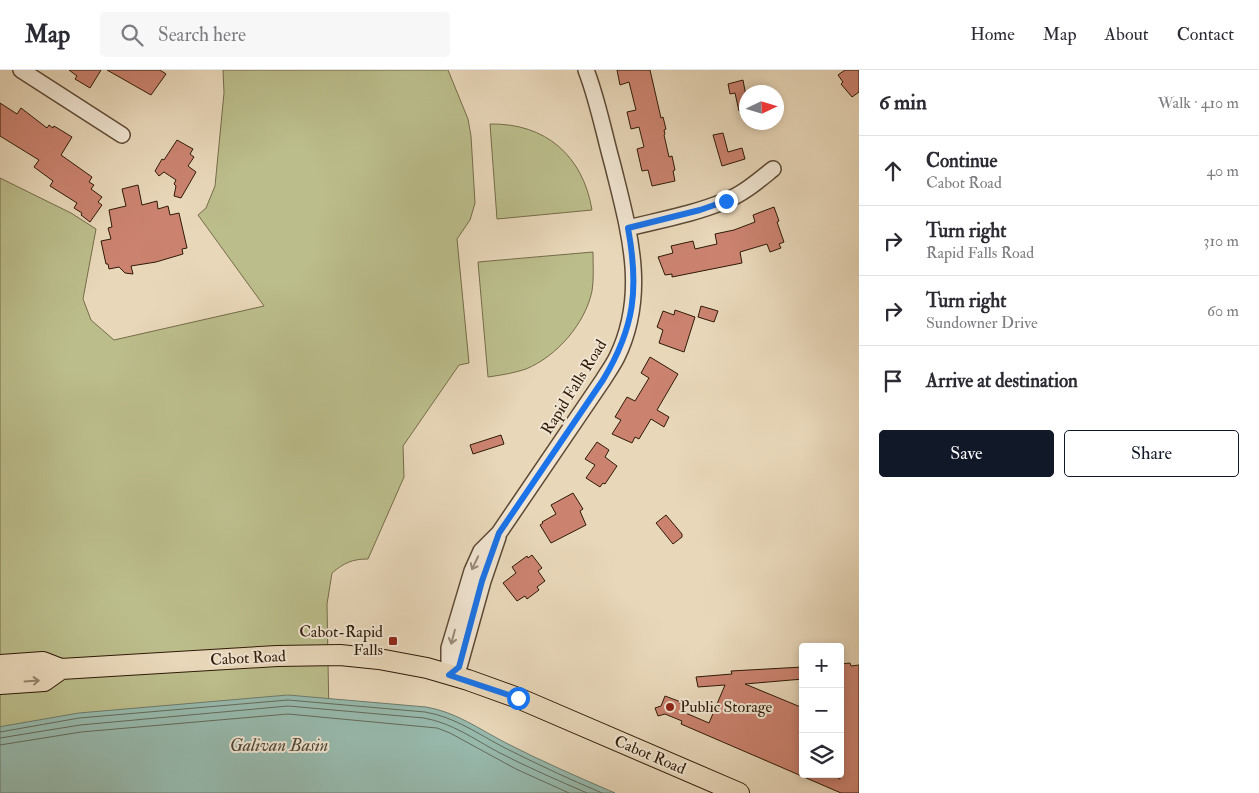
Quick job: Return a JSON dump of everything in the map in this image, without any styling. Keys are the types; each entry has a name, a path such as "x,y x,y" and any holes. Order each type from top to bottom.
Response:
{"main road":[{"name":"Cabot Road","path":"0,664 43,662 61,669 277,656 340,655 379,659 427,668 468,680 529,703 739,793"},
{"name":"Cabot Road","path":"0,684 44,681 61,669"}],"street":[{"path":"21,70 122,134"},
{"name":"Rapid Falls Road","path":"449,675 459,667 482,581 499,533 617,357 633,301 634,267 628,228 586,70"},
{"path":"628,228 700,210 726,201 748,189 773,169"}],"green space":[{"path":"223,70 448,70 468,119 471,136 475,203 470,220 457,239 469,363 459,365 403,446 404,477 368,559 348,562 332,573 327,604 329,718 0,793 0,178 71,213 96,229 83,299 91,320 114,340 264,306 198,215 206,208 215,186 224,93"},
{"path":"490,124 510,125 528,129 559,146 571,159 580,174 592,210 497,219"},
{"path":"593,252 592,291 583,315 568,338 548,356 526,369 488,377 478,262"}],"water":[{"name":"Galivan Basin","path":"288,695 437,709 457,717 573,775 615,793 0,793 0,727 79,713"}],"building":[{"path":"69,70 101,70 90,88 75,79 77,76"},
{"path":"107,70 160,70 166,74 151,95"},
{"path":"617,70 650,70 661,118 663,117 666,129 664,130 664,135 669,157 672,156 675,181 652,186 648,170 642,171 637,149 644,147 639,127 631,129 627,112 636,110 629,82 620,85"},
{"path":"845,70 859,70 859,92 852,97 841,84 843,82 838,75"},
{"path":"743,80 744,85 739,85 739,111 735,93 730,94 728,84"},
{"path":"0,103 17,114 21,108 47,128 49,125 53,128 54,126 72,137 61,155 92,177 89,182 94,185 91,189 102,197 98,202 102,205 90,222 81,215 82,213 74,208 77,203 50,186 53,181 34,167 39,160 0,136"},
{"path":"723,133 728,152 742,148 745,159 722,166 713,135"},
{"path":"177,140 193,149 190,154 194,157 188,166 196,172 181,198 174,196 176,180 164,172 159,176 155,171"},
{"path":"138,185 142,205 157,201 158,209 168,206 170,215 179,213 187,248 182,249 183,254 156,262 131,266 133,274 125,273 119,267 109,269 108,264 106,264 101,241 111,239 108,228 112,227 109,210 126,206 122,189"},
{"path":"774,207 784,242 779,244 781,248 770,252 767,244 740,252 742,263 672,277 672,274 665,275 658,257 673,253 671,246 693,241 695,249 717,244 715,234 734,230 755,222 753,215"},
{"path":"701,306 718,311 714,322 698,317"},
{"path":"675,310 695,317 684,352 659,343 663,330 657,327 663,311 674,315"},
{"path":"650,357 678,374 657,410 669,417 664,427 651,419 639,439 635,437 632,443 612,434 621,420 615,417 627,397 635,401 649,378 641,373"},
{"path":"501,435 504,444 473,454 470,445"},
{"path":"597,442 609,450 605,457 617,466 605,484 603,483 600,487 586,478 595,465 585,459"},
{"path":"573,493 583,509 580,511 586,525 551,543 540,525 556,514 551,505"},
{"path":"666,515 682,534 682,537 673,544 656,523"},
{"path":"532,555 542,568 538,571 545,581 537,587 539,590 527,599 525,596 517,601 503,583 516,573 512,567 527,556 528,558"},
{"path":"850,663 851,666 859,665 859,793 841,793 806,778 844,778 844,664"},
{"path":"799,667 799,679 745,684 799,706 799,775 681,724 682,721 665,714 658,716 655,708 661,706 665,696 681,702 680,704 683,705 681,711 709,723 725,685 698,687 696,677 732,674 731,671"}],"place":[{"name":"Cabot-Rapid Falls","path":"393,641"},
{"name":"Public Storage","path":"670,707"}],"route":[{"path":"518,698 449,675 459,667 482,581 499,533 617,357 633,301 634,267 628,228 700,210 726,201"}]}
